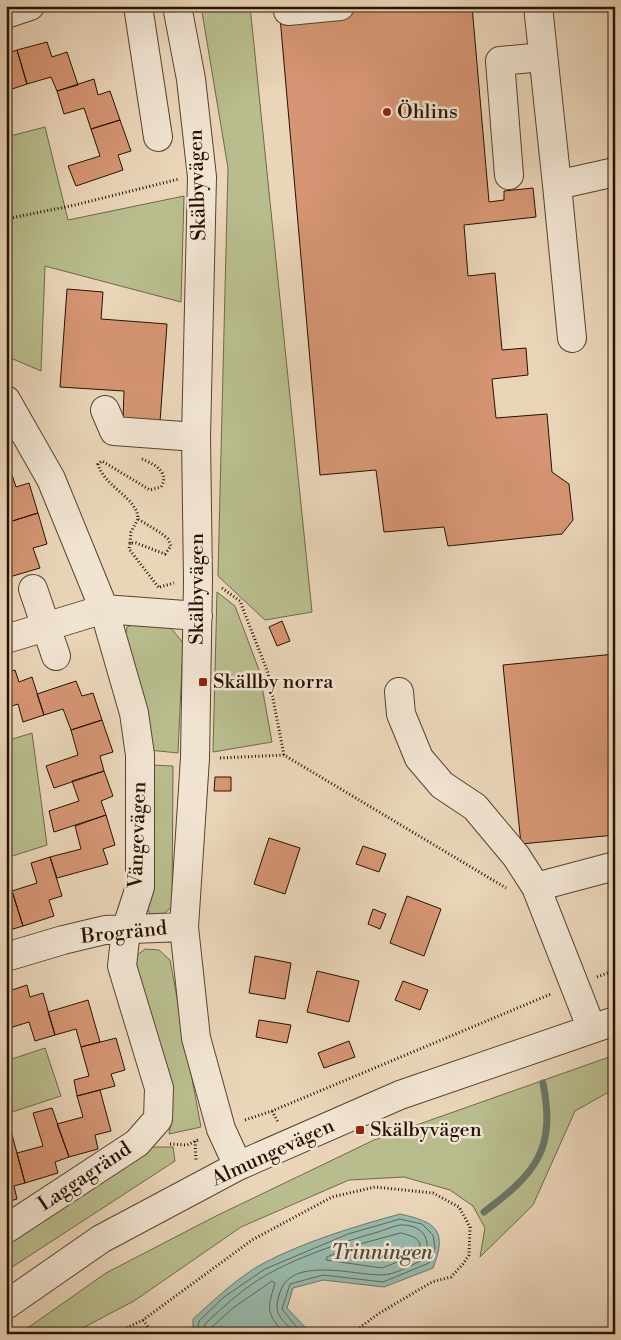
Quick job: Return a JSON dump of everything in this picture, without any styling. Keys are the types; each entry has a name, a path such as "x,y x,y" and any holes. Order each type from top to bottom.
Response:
{"street":[{"path":"6,14 30,6"},
{"path":"138,6 158,137"},
{"name":"Skälbyvägen","path":"177,6 191,79 202,177 196,436 198,616 194,758 184,927 196,1038 221,1129 238,1166"},
{"path":"288,11 340,6"},
{"path":"538,6 572,338"},
{"path":"509,175 500,60 543,57"},
{"path":"557,185 615,172"},
{"name":"Vängevägen","path":"6,400 51,479 104,609 134,713 140,756 140,887 126,930 122,966 159,1088 158,1119"},
{"path":"105,410 114,431 196,436"},
{"path":"33,589 56,656"},
{"path":"6,639 104,609 198,616"},
{"path":"399,692 401,714 419,758 442,785 475,807 516,856 524,891 562,989 603,1024"},
{"path":"524,891 615,866"},
{"name":"Brogränd","path":"6,957 105,930 184,927"},
{"name":"Almungevägen","path":"6,1305 101,1239 238,1166 400,1095 603,1024"},
{"name":"Laggagränd","path":"6,1229 136,1143 158,1119"}],"path":[{"path":"6,219 75,205 191,176 202,177"},
{"path":"137,457 160,468 165,481 161,487 150,490 110,464 102,461 98,464 106,480 135,507 138,519 131,532 129,549 159,588"},
{"path":"130,543 136,543 165,554 171,546 164,536 138,519"},
{"path":"135,611 159,588 183,580 214,582 240,601 268,673 284,754 505,888 524,891"},
{"path":"136,1143 187,1145 221,1129 272,1111 562,989 615,970"},
{"path":"547,985 562,989"},
{"path":"114,1334 143,1320 252,1240 332,1198 375,1187 433,1193 459,1207 470,1227 469,1255 463,1264 451,1277 432,1282 378,1314 351,1334"},
{"path":"143,1320 153,1334"}],"green space":[{"path":"201,6 250,6 312,612 265,620 218,576 228,168"},
{"path":"45,127 68,220 184,196 181,302 45,266 41,371 6,356 6,137"},
{"path":"217,592 235,606 259,670 272,742 213,752"},
{"path":"140,622 171,628 183,643 178,753 149,750 123,646 127,627"},
{"path":"32,733 47,845 6,858 6,741"},
{"path":"151,765 173,766 172,907 162,915 151,915 145,905"},
{"path":"145,949 159,950 170,960 201,1127 169,1134 172,1115 170,1094 136,973 136,956"},
{"path":"45,1048 61,1096 6,1114 6,1061"},
{"path":"615,1055 615,1095 607,1093 575,1111 533,1205 480,1257 485,1228 473,1206 450,1190 404,1177 349,1180 241,1227 134,1301 71,1334 19,1334 106,1273 214,1217 374,1140"},
{"path":"151,1147 173,1147 175,1161 6,1271 6,1244"}],"water":[{"name":"Trinningen","path":"400,1214 422,1220 436,1230 439,1236 439,1245 433,1268 384,1287 323,1280 293,1288 287,1308 306,1328 307,1334 193,1334 193,1319 217,1297 262,1264 312,1242"}],"building":[{"path":"386,6 472,6 489,202 504,200 504,191 533,188 536,217 464,225 468,276 495,273 502,350 526,348 528,375 492,379 496,418 547,414 552,472 569,484 573,520 562,534 448,546 444,527 384,532 376,470 320,475 280,17"},
{"path":"47,42 52,57 67,52 78,85 57,91 51,77 27,84 17,50"},
{"path":"17,50 27,84 6,91 6,54"},
{"path":"94,79 98,95 110,91 120,120 91,129 84,108 64,114 57,91"},
{"path":"120,120 131,151 118,155 123,170 76,186 68,166 100,156 91,129"},
{"path":"67,289 103,292 101,319 167,324 160,422 123,419 124,391 60,387"},
{"path":"12,475 16,487 29,483 38,513 6,523 6,477"},
{"path":"38,513 47,544 33,548 40,568 6,578 6,554 12,552 6,523"},
{"path":"282,621 290,641 277,646 269,627"},
{"path":"615,654 615,835 521,844 503,665"},
{"path":"15,670 19,682 32,677 44,715 23,722 18,704 6,708 6,673"},
{"path":"76,681 82,696 93,693 102,720 71,730 63,709 44,715 37,694"},
{"path":"102,720 113,752 100,756 104,771 54,788 46,766 78,755 71,730"},
{"path":"104,771 113,796 101,801 106,815 54,832 49,811 79,801 72,781"},
{"path":"215,777 231,777 231,791 214,791"},
{"path":"106,815 115,845 103,849 108,864 57,878 50,857 81,849 75,826"},
{"path":"269,838 300,848 285,894 254,884"},
{"path":"363,846 386,854 379,872 356,864"},
{"path":"50,857 62,896 49,900 54,916 23,926 12,891 37,883 31,863"},
{"path":"12,891 23,926 6,931 6,893"},
{"path":"407,896 441,909 424,956 390,943"},
{"path":"373,909 386,914 380,929 368,924"},
{"path":"255,956 291,963 285,999 249,993"},
{"path":"317,971 359,981 349,1022 307,1012"},
{"path":"403,981 428,990 420,1010 395,1000"},
{"path":"27,985 30,997 43,993 55,1035 35,1041 29,1022 6,1029 6,992"},
{"path":"88,1000 100,1042 81,1047 76,1029 55,1035 48,1012"},
{"path":"259,1020 291,1025 287,1043 256,1037"},
{"path":"116,1038 125,1070 111,1074 115,1086 77,1096 74,1080 89,1076 81,1047"},
{"path":"349,1041 355,1057 324,1068 318,1053"},
{"path":"100,1090 111,1131 95,1135 98,1149 69,1157 57,1124 83,1117 77,1096"},
{"path":"52,1108 69,1157 55,1162 58,1173 25,1183 17,1153 43,1146 33,1113"},
{"path":"11,1131 25,1183 14,1186 17,1199 6,1202 6,1133"}],"waterway":[{"path":"484,1212 517,1185 538,1158 544,1143 547,1126 543,1083"}],"place":[{"name":"Öhlins","path":"387,112"},
{"name":"Skällby norra","path":"203,682"},
{"name":"Skälbyvägen","path":"360,1130"}]}
